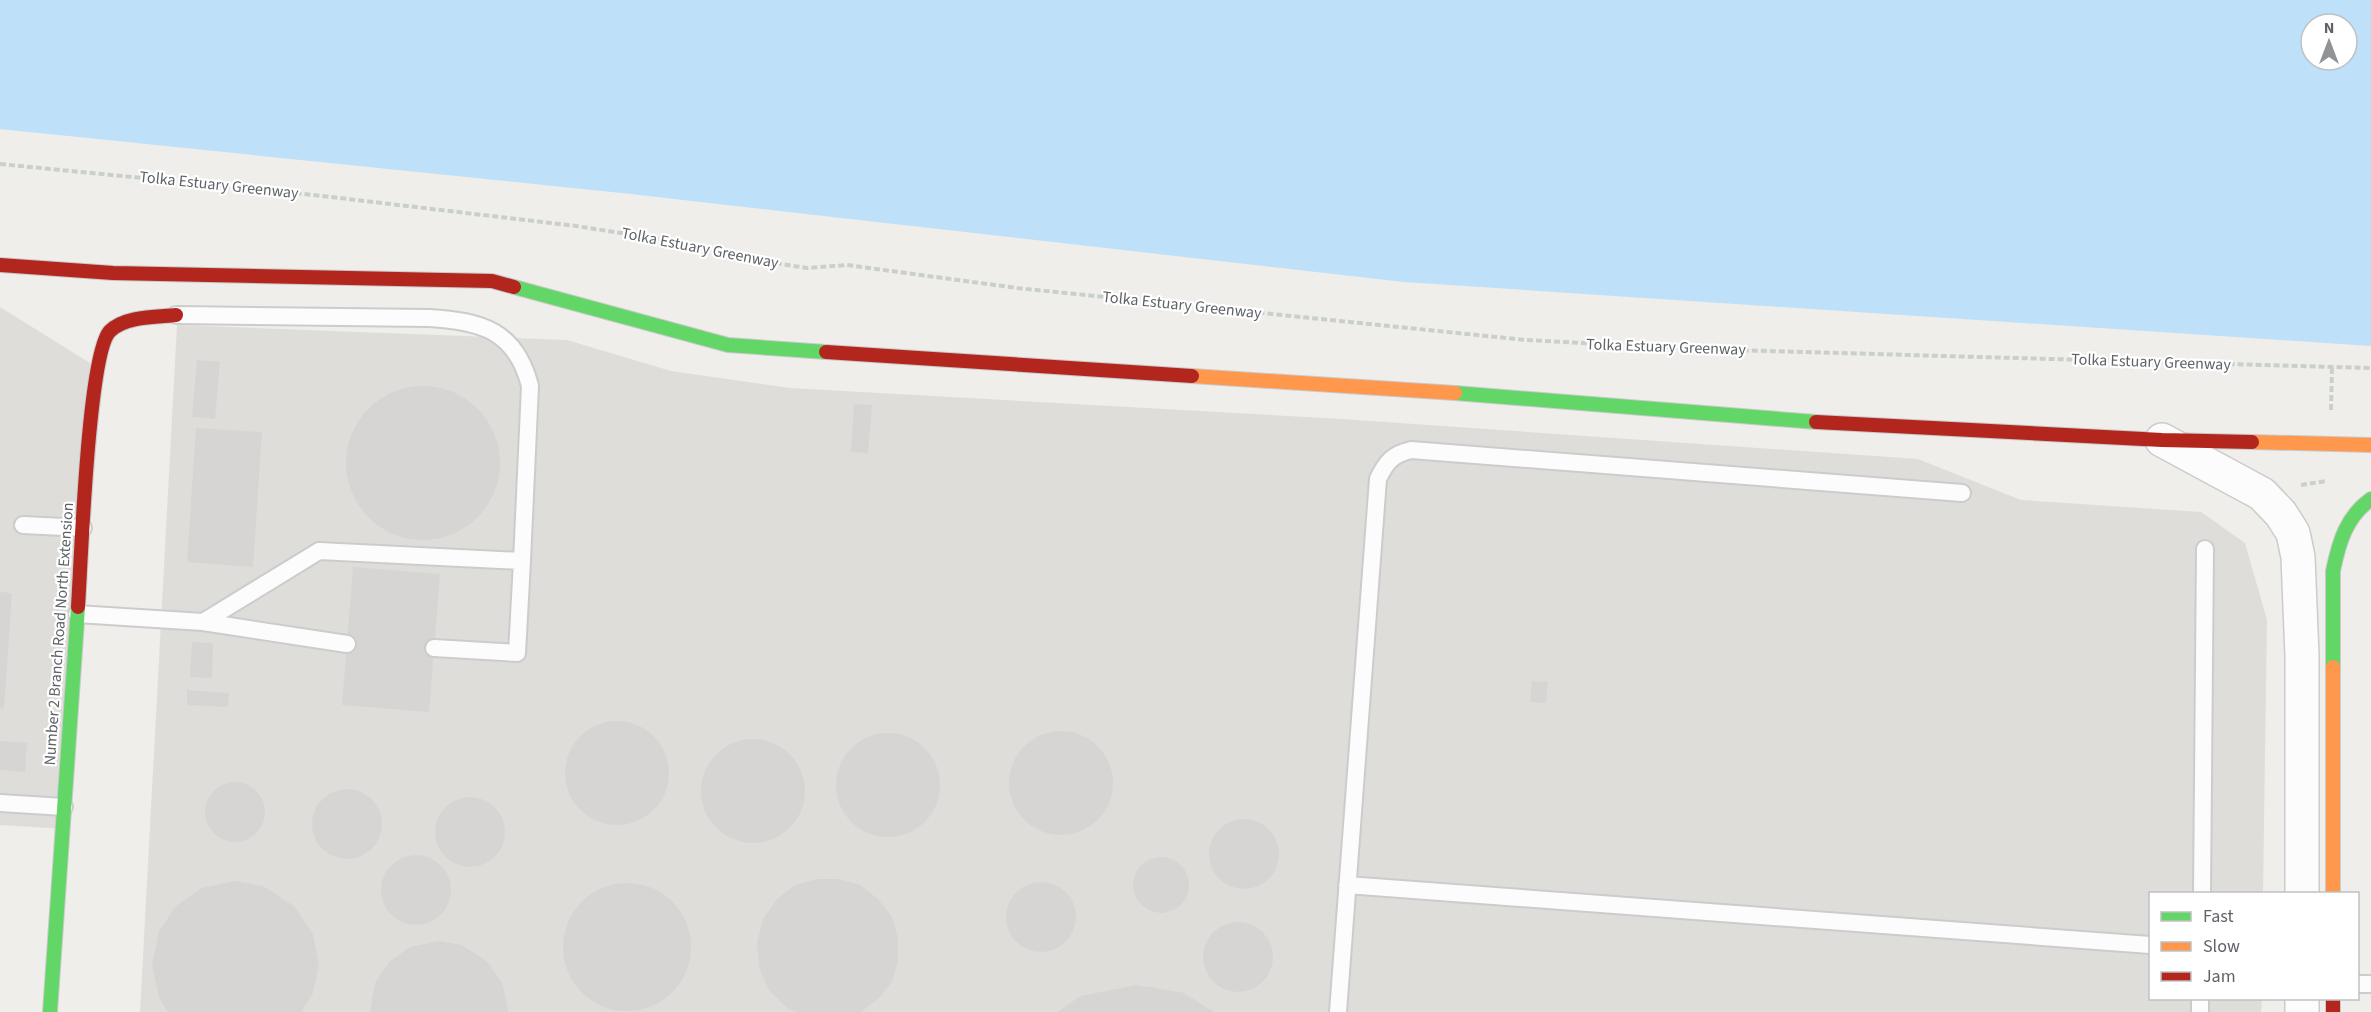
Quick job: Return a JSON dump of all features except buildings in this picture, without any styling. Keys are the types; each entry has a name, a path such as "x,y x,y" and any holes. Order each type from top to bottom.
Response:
{"street":[{"path":"0,265 113,273 492,281 728,345 1569,401 1772,420 2162,440 2371,445"},
{"name":"Number 2 Branch Road North Extension","path":"50,1012 83,528 93,398 101,344 109,329 123,322 176,315"},
{"path":"2162,440 2262,494 2281,514 2294,533 2298,556 2302,656 2302,892"},
{"path":"2333,892 2334,572 2338,544 2349,519 2371,499"}],"lane":[{"path":"176,315 456,320 480,325 499,334 516,350 525,367 530,386 517,653 434,648"},
{"path":"1338,1012 1378,479 1385,464 1398,453 1411,450 1962,493"},
{"path":"23,525 83,528"},
{"path":"2202,892 2205,549"},
{"path":"203,622 319,550 522,561"},
{"path":"77,614 203,622 347,644"},
{"path":"0,803 64,807"},
{"path":"1347,885 2149,945"}],"path":[{"name":"Tolka Estuary Greenway","path":"0,164 314,195 576,226 698,245 729,256 807,268 847,265 1017,288 1526,340 1696,349 2371,368"},
{"path":"2331,417 2332,367"},
{"path":"2297,486 2330,481"}],"shaded area":[{"path":"0,307 90,363 65,829 0,825"},
{"path":"177,325 567,340 671,371 790,388 1342,419 1918,459 2021,500 2201,512 2245,543 2267,620 2263,892 2149,892 2149,1000 2262,1000 2261,1012 140,1012"}],"water":[{"path":"0,0 2371,0 2371,346 1404,282 631,194 0,129"}],"traffic: fast":[{"path":"514,287 728,345 826,352"},
{"path":"1455,393 1816,422"},
{"path":"2333,667 2335,560 2350,522 2362,506 2371,499"},
{"path":"50,1012 78,607"}],"traffic: slow":[{"path":"1192,376 1455,393"},
{"path":"2252,442 2371,445"},
{"path":"2333,667 2333,892"}],"traffic: jam":[{"path":"0,265 113,273 492,281 514,287"},
{"path":"78,607 91,416 102,347 110,331 124,322 176,315"},
{"path":"826,352 1192,376"},
{"path":"1816,422 2162,440 2252,442"},
{"path":"2333,1000 2333,1012"}]}
